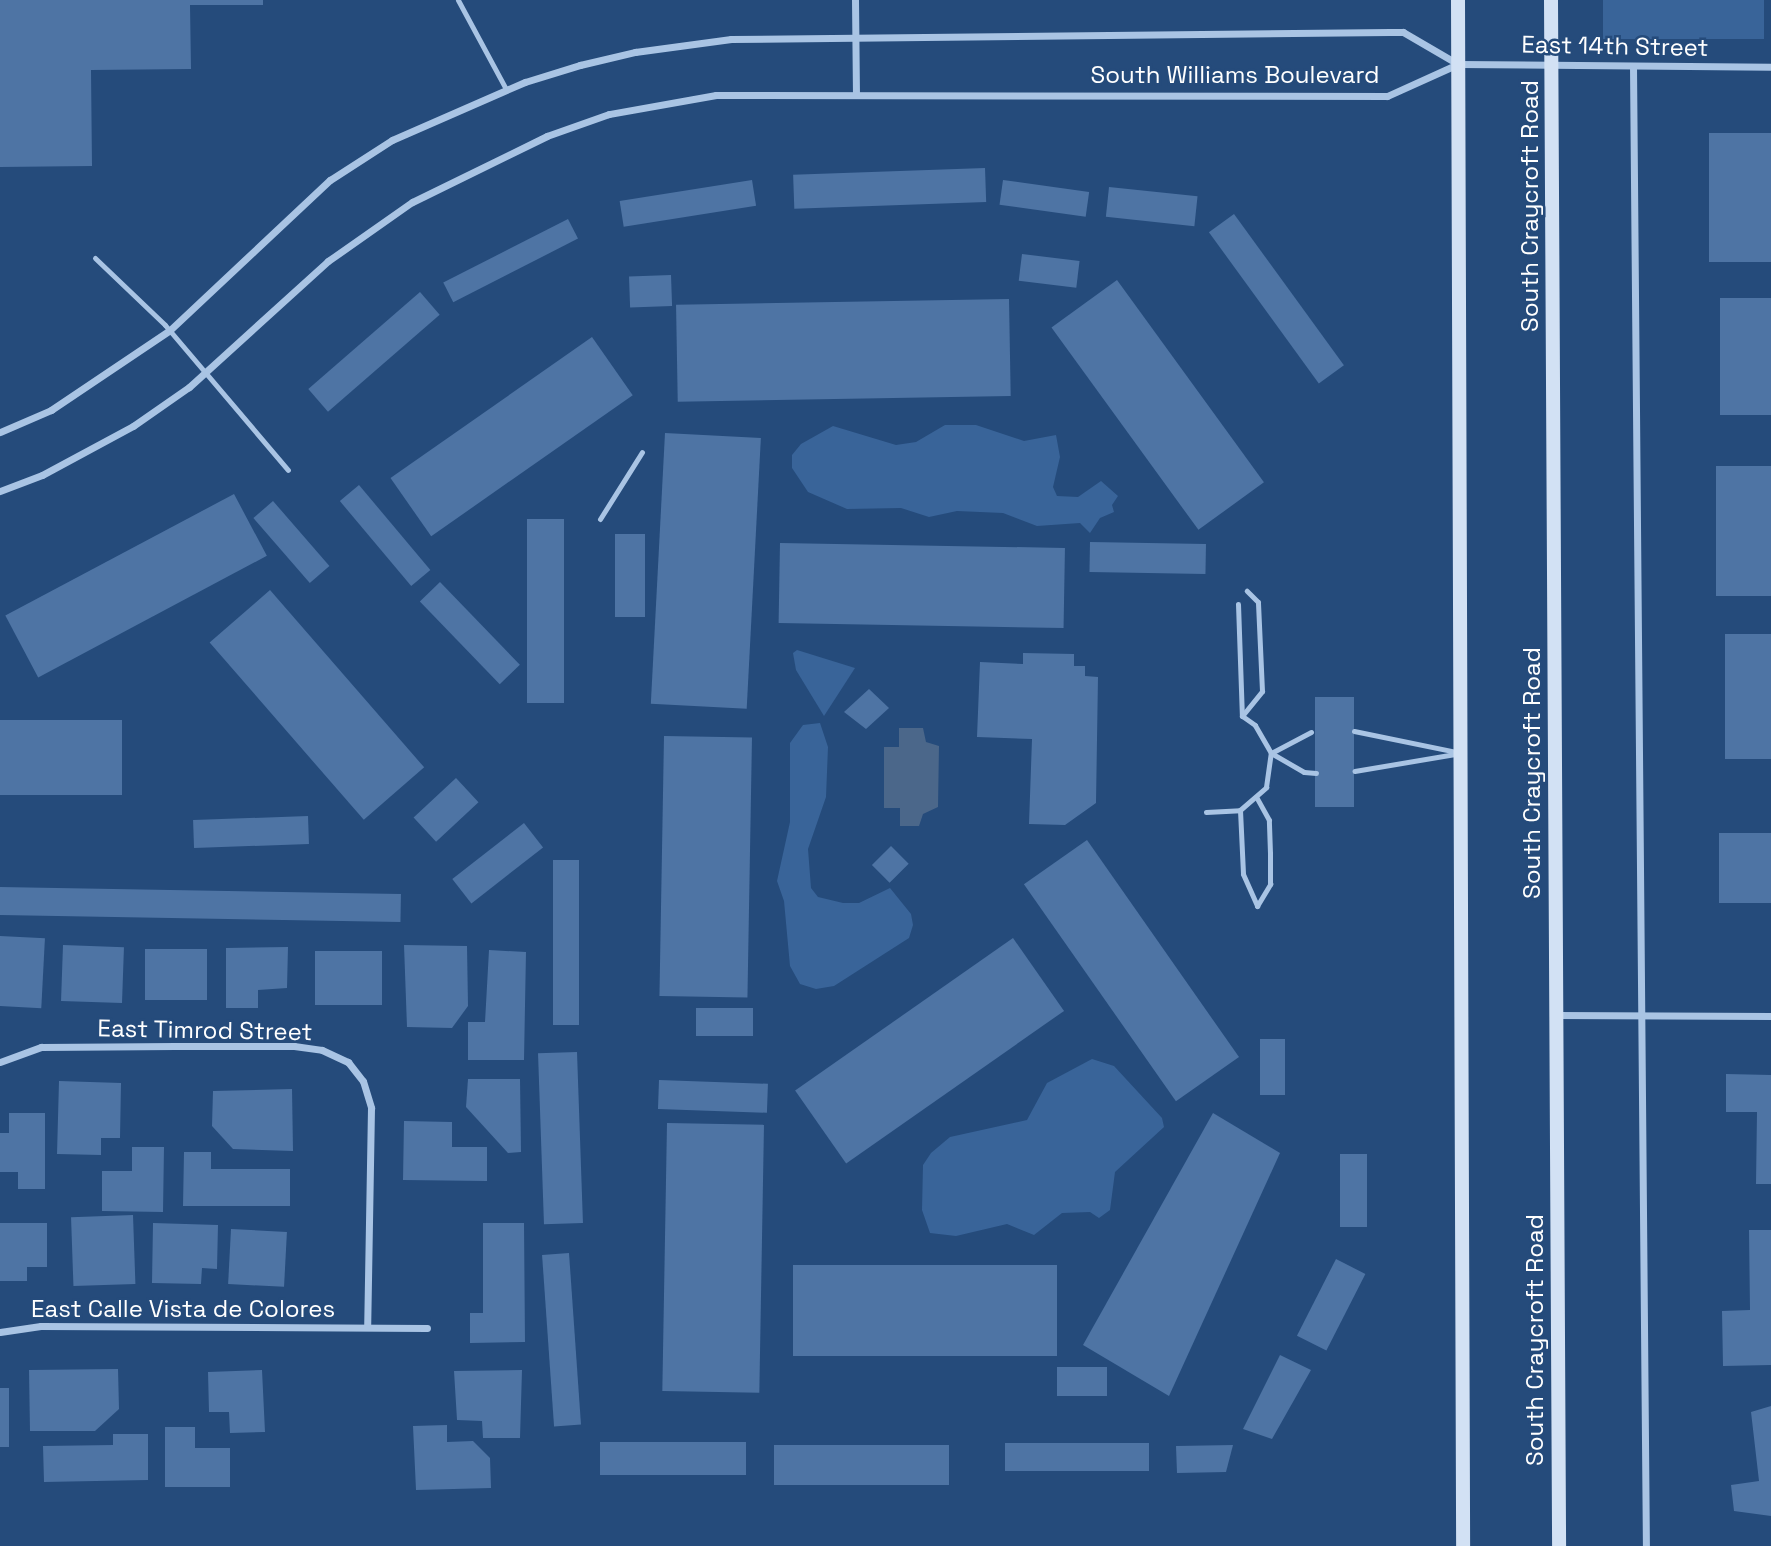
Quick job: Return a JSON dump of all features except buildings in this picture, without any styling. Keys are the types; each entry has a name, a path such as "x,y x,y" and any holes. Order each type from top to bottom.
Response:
{"main road":[{"path":"1458,0 1463,1546"},
{"name":"South Craycroft Road","path":"1551,0 1559,1546"}],"street":[{"path":"855,0 856,95"},
{"name":"South Williams Boulevard","path":"0,432 51,410 170,330 330,180 392,140 506,89 580,65 693,43 855,36 1403,32 1458,64"},
{"name":"South Williams Boulevard","path":"0,491 42,475 133,426 208,373 355,241 412,202 547,136 609,114 716,95 1387,96 1458,64"},
{"name":"East 14th Street","path":"1458,64 1771,67"},
{"path":"1633,66 1646,1546"},
{"path":"1556,1015 1771,1016"},
{"name":"East Timrod Street","path":"0,1062 41,1047 148,1046 294,1046 321,1050 348,1062 363,1081 371,1108 368,1327"},
{"name":"East Calle Vista de Colores","path":"0,1332 41,1326 427,1328"}],"lane":[{"path":"458,0 506,89"},
{"path":"95,258 170,330 288,470"},
{"path":"600,519 642,452"},
{"path":"1242,716 1262,691 1258,602 1247,591"},
{"path":"1238,604 1242,716"},
{"path":"1206,812 1240,810 1257,798 1271,771 1271,753 1255,725 1242,716"},
{"path":"1354,731 1461,753"},
{"path":"1271,753 1311,732"},
{"path":"1271,753 1304,772 1316,773"},
{"path":"1355,771 1461,753"},
{"path":"1240,810 1243,874 1257,906 1270,884 1270,853 1269,820 1257,798"}],"shaded area":[{"path":"1603,0 1764,0 1764,39 1603,39"},
{"path":"945,425 976,425 1024,441 1056,435 1060,457 1053,487 1057,496 1078,497 1101,481 1118,496 1112,505 1114,512 1100,518 1090,533 1080,523 1037,526 1003,513 957,511 929,517 901,508 847,509 808,492 792,468 792,455 801,444 833,426 896,445 916,442"},
{"path":"797,650 855,668 824,716 796,670 793,653"},
{"path":"820,723 828,747 826,797 808,849 811,888 818,897 843,903 859,903 890,888 911,914 913,925 909,938 834,986 816,989 800,984 790,966 784,901 777,881 790,822 790,743 803,725"},
{"path":"899,728 923,728 926,742 939,746 938,807 923,814 919,826 900,826 900,808 884,808 884,747 899,747"},
{"path":"1092,1059 1114,1066 1162,1118 1164,1127 1115,1172 1110,1210 1099,1218 1090,1212 1062,1213 1034,1235 1007,1224 956,1236 930,1233 922,1210 923,1165 931,1153 950,1137 1027,1120 1047,1083"}]}
